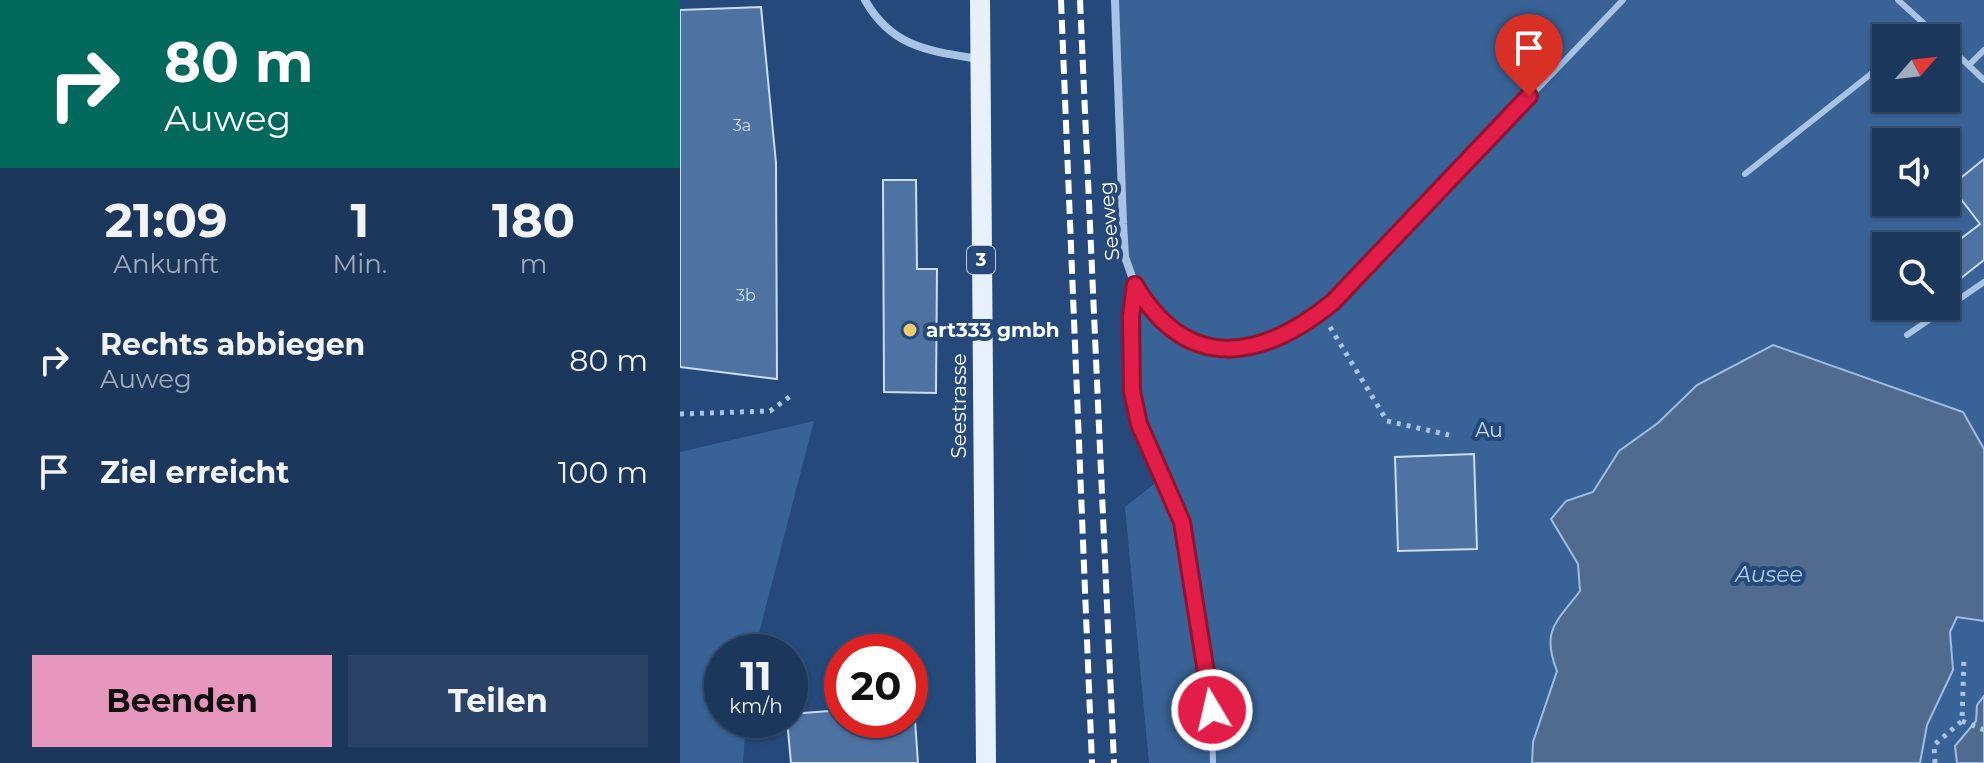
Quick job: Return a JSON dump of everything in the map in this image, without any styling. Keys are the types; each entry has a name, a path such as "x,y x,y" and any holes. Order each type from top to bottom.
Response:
{"main road":[{"name":"Seestrasse","path":"980,0 986,763"}],"street":[{"path":"865,0 894,35 920,49 980,59"},
{"name":"Seeweg","path":"1115,0 1125,246 1135,285"}],"lane":[{"path":"1135,285 1148,307 1170,328 1218,348 1239,350 1280,339 1320,312 1623,0"},
{"path":"1898,0 1925,24"},
{"path":"1969,65 1984,50"},
{"path":"1960,57 1984,80"},
{"path":"1745,174 1872,73"},
{"path":"1907,335 1984,282"},
{"name":"Seeweg","path":"1135,285 1131,316 1132,391 1139,424 1182,522 1212,710 1213,763"}],"path":[{"path":"1320,312 1387,421 1449,435"},
{"path":"680,414 770,411 792,395"},
{"path":"1935,763 1934,745 1962,721 1964,658"},
{"path":"1962,721 1984,730"}],"green space":[{"name":"Au","path":"1115,0 1984,0 1984,763 1149,763 1125,507 1158,481 1132,391 1135,286 1125,257"},
{"path":"814,421 759,634 704,634 704,738 745,738 743,763 680,763 680,452"}],"water":[{"name":"Ausee","path":"1773,345 1963,412 1984,449 1984,621 1957,617 1950,632 1953,670 1927,725 1920,763 1532,763 1533,742 1557,671 1550,646 1551,636 1558,620 1580,591 1578,564 1551,519 1566,501 1593,492 1619,451 1658,423 1697,385"},
{"path":"1984,696 1984,763 1957,763 1955,746 1976,721 1977,705"}],"building":[{"path":"761,7 776,163 777,379 680,367 680,10"},
{"path":"1984,159 1984,260 1960,279 1960,239 1980,224 1960,198 1960,179"},
{"name":"art333 gmbh","path":"883,180 916,180 917,269 937,269 936,393 884,392"},
{"path":"1474,454 1477,549 1398,551 1395,457"},
{"path":"824,711 824,738 916,738 918,763 791,763 789,738 808,738 808,713"}],"railway":[{"path":"1061,0 1092,763"},
{"path":"1080,0 1114,763"}],"place":[{"name":"art333 gmbh","path":"910,330"}],"route":[{"path":"1212,710 1182,522 1165,477 1139,424 1132,391 1131,316 1135,285 1148,307 1170,328 1194,341 1239,350 1280,339 1303,327 1333,302 1529,96"}]}
